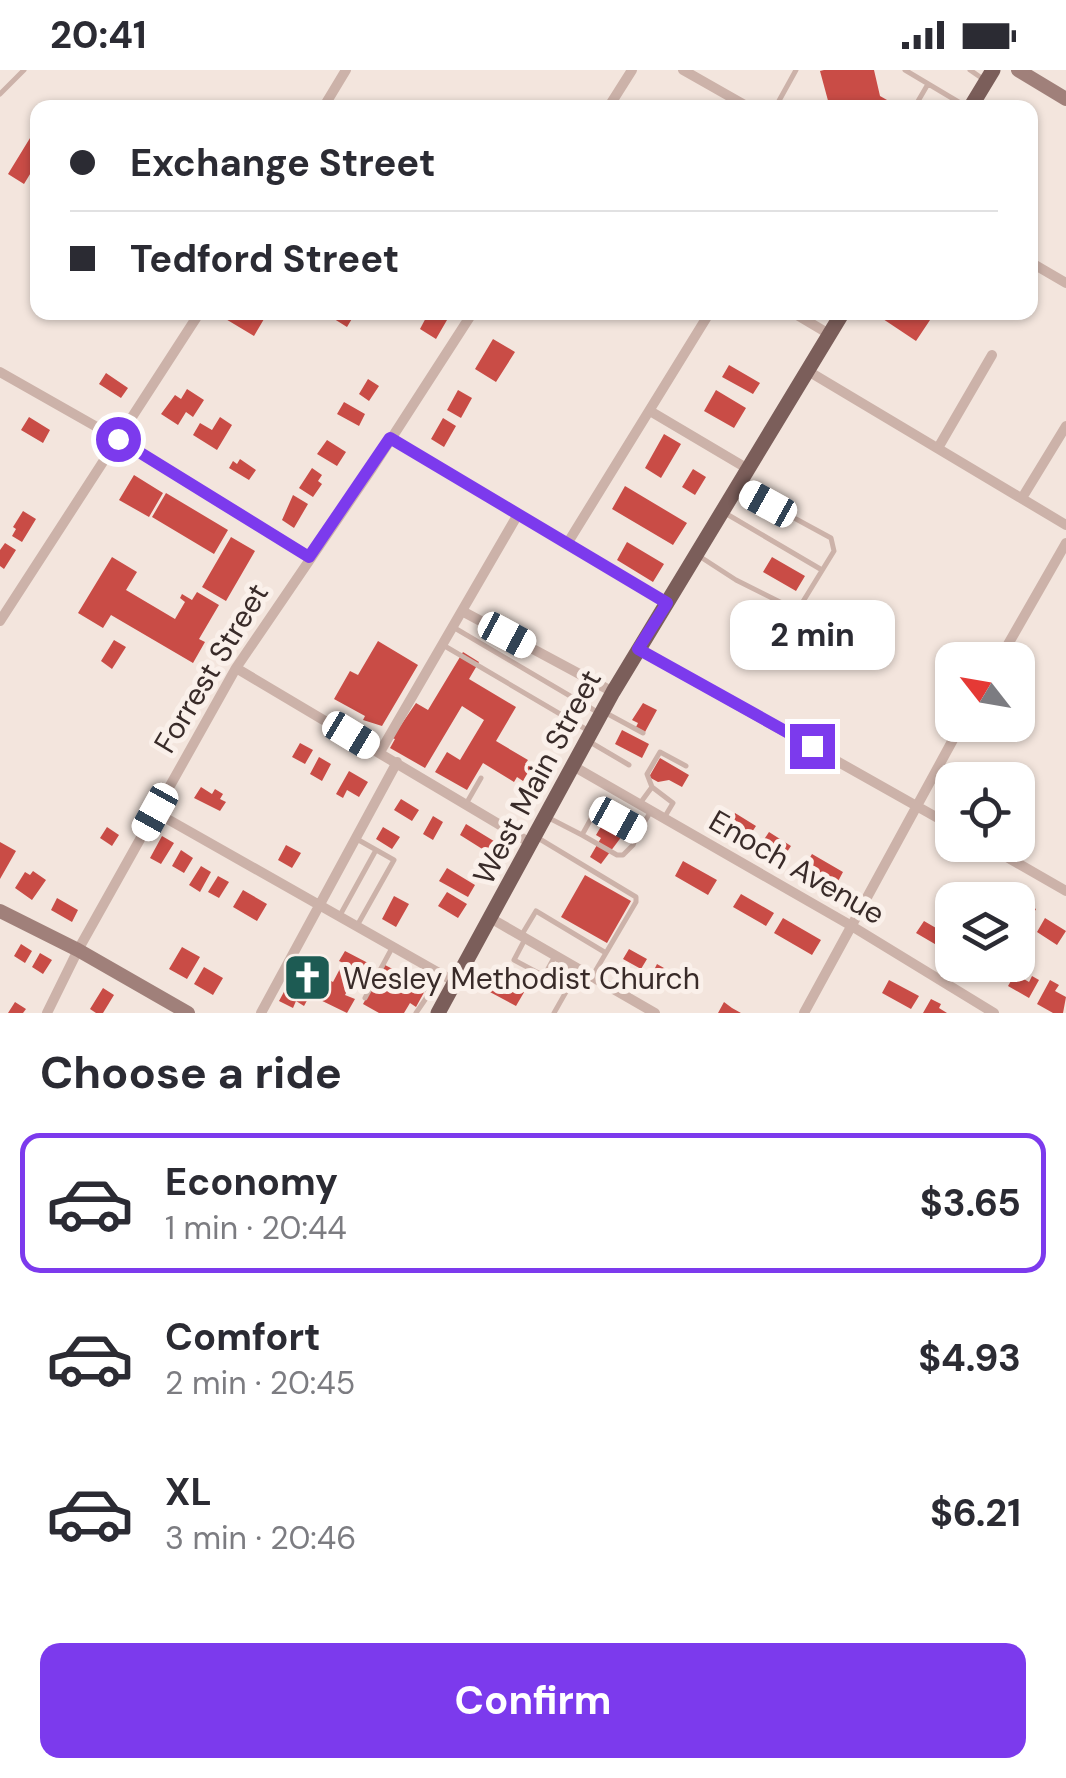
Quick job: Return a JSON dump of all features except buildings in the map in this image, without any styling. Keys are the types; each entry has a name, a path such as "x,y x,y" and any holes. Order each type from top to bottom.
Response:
{"main road":[{"path":"973,100 989,75"},
{"name":"West Main Street","path":"438,1013 613,692 837,320"}],"street":[{"path":"328,100 346,70"},
{"path":"613,100 632,70"},
{"path":"683,70 736,100"},
{"path":"1018,70 1066,99"},
{"path":"1038,266 1066,282"},
{"path":"0,621 195,320"},
{"name":"Forrest Street","path":"48,1013 78,950 236,668 468,320"},
{"path":"567,544 705,320"},
{"path":"810,320 829,334"},
{"path":"938,448 992,356"},
{"path":"808,371 1066,525"},
{"path":"0,372 118,439 309,557"},
{"path":"650,411 748,469"},
{"path":"1022,498 1066,426"},
{"path":"390,438 667,603"},
{"path":"380,752 517,516"},
{"path":"1008,642 1066,542"},
{"path":"462,610 613,692"},
{"path":"638,649 935,816"},
{"path":"236,668 534,840"},
{"path":"804,1013 951,742"},
{"path":"262,1013 397,762"},
{"name":"Enoch Avenue","path":"573,766 850,925 994,1013"},
{"path":"155,812 455,982"},
{"path":"1016,862 1066,891"},
{"path":"0,911 188,1013"},
{"path":"492,918 655,1013"}],"lane":[{"path":"0,94 24,70"},
{"path":"779,100 796,70"},
{"path":"905,70 955,100"},
{"path":"970,70 989,75"},
{"path":"919,100 928,84"},
{"path":"696,555 794,609 799,608 834,551 831,538 737,487"},
{"path":"722,511 822,570"},
{"path":"453,626 643,733"},
{"path":"442,644 630,765"},
{"path":"663,818 673,803 652,786 647,774 660,752 686,766"},
{"path":"466,804 481,778"},
{"path":"639,804 652,786"},
{"path":"582,834 597,808 639,831"},
{"path":"546,816 616,855 623,855 651,811"},
{"path":"355,838 394,860 357,927"},
{"path":"534,840 636,897 592,977"},
{"path":"339,917 376,850"},
{"path":"556,956 544,976 514,960 536,911 606,953"},
{"path":"365,998 393,947"},
{"path":"416,1013 429,994 424,982 432,969"},
{"path":"554,1013 579,969"},
{"path":"268,1000 275,1013"}],"place":[{"name":"Wesley Methodist Church","path":"308,978"}],"route":[{"path":"118,439 309,557 390,438 667,603 638,649 812,746"}]}
